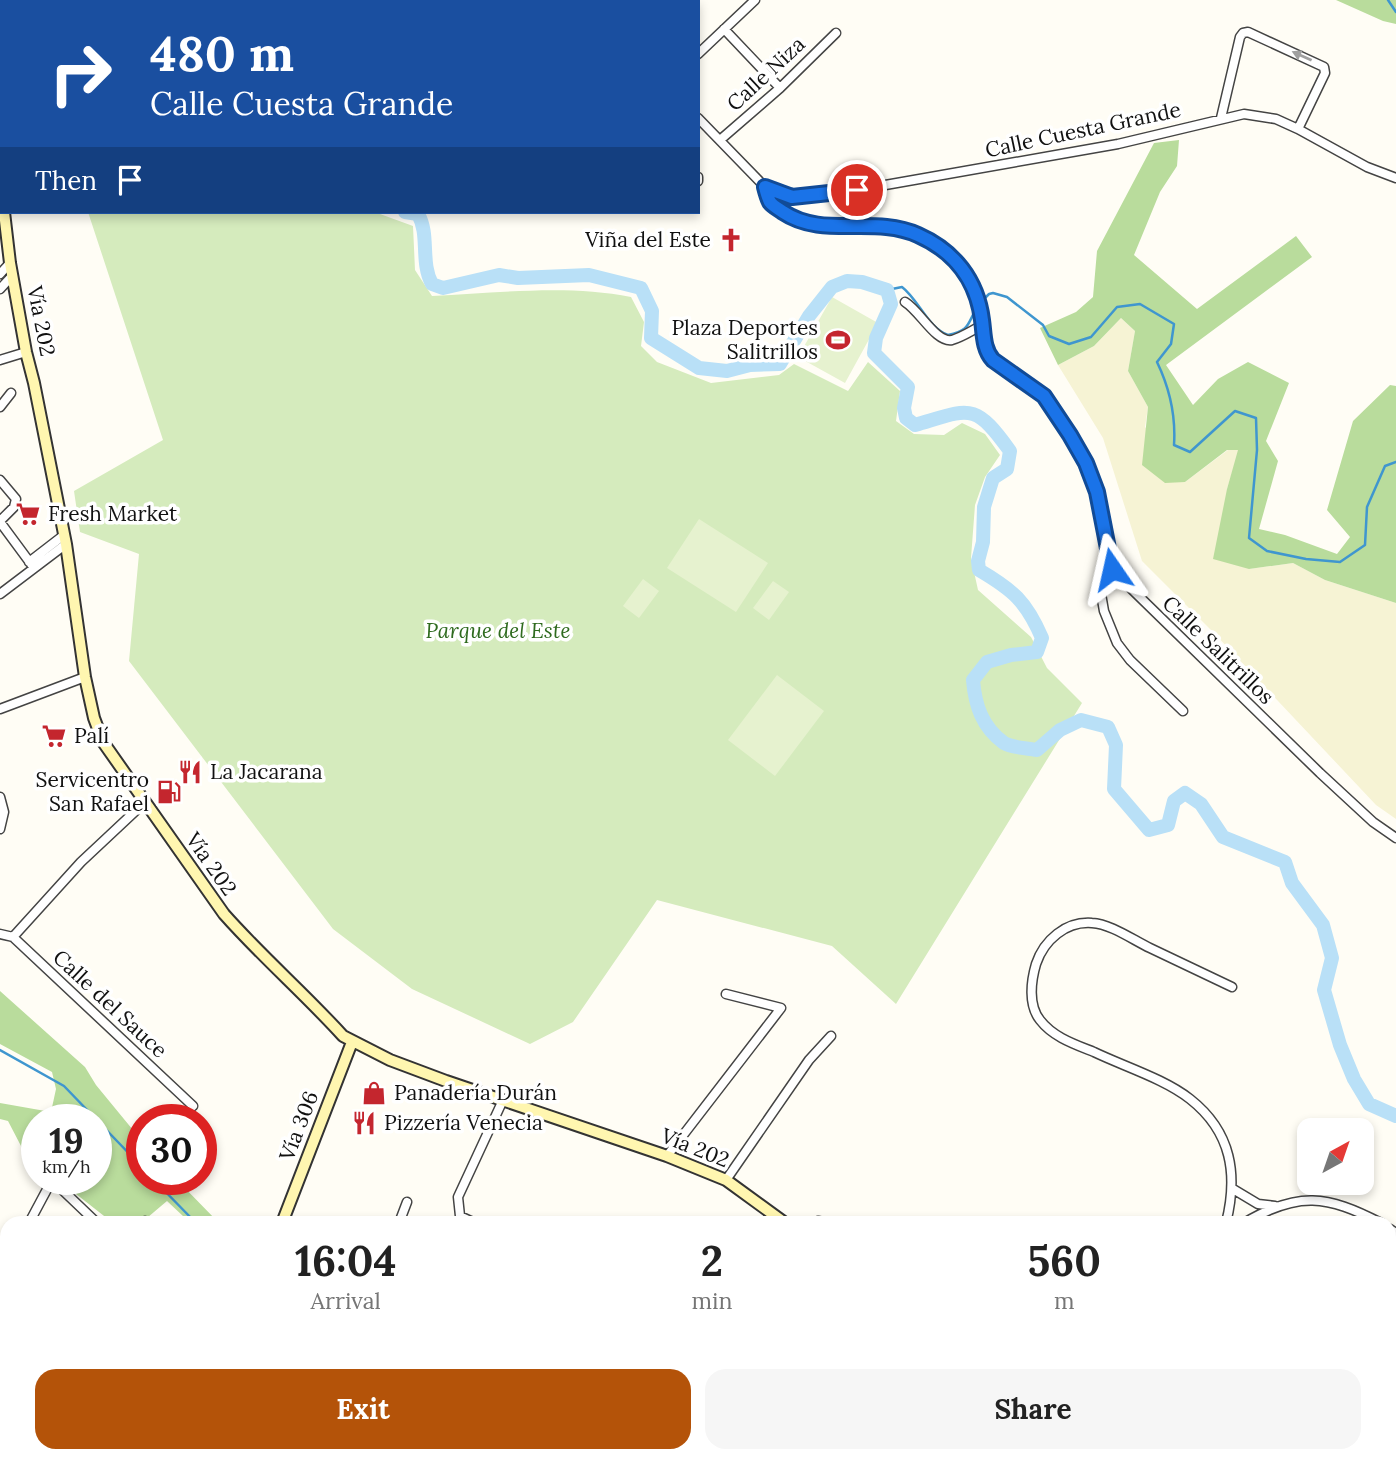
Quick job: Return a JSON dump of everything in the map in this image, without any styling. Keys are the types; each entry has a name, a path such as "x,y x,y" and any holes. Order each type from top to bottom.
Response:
{"main road":[{"name":"Vía 202","path":"4,214 12,275 65,540 85,677 94,718 103,742 224,914 242,935 302,991 343,1037 352,1042 390,1060 667,1156 726,1180 775,1216"},
{"name":"Vía 306","path":"285,1216 352,1042"}],"street":[{"path":"700,52 755,0"},
{"path":"724,29 779,88"},
{"path":"1222,118 1240,37 1248,32 1324,67 1325,73 1298,129"},
{"name":"Calle Niza","path":"720,140 836,33"},
{"name":"Calle Cuesta Grande","path":"765,187 792,197 857,190 1118,144 1244,114 1276,119 1367,167 1396,178"},
{"path":"700,120 765,187 770,202 792,218 827,227 867,225 903,229 921,236 958,262 970,279 977,298 987,352 993,360 1044,396 1086,463 1097,492 1112,569 1103,584 1101,594 1104,611 1117,643 1130,660 1182,711"},
{"path":"0,274 10,263"},
{"path":"0,289 12,275"},
{"path":"905,302 913,307 939,337 946,340 954,340 983,325"},
{"path":"0,360 26,352"},
{"path":"0,407 11,393"},
{"path":"0,480 16,499 14,507 0,522 32,565"},
{"path":"0,594 65,540"},
{"name":"Calle Salitrillos","path":"1112,569 1320,773 1373,822 1396,838"},
{"path":"0,709 85,677"},
{"path":"0,797 4,817 0,829"},
{"path":"0,934 13,937 81,862 145,803"},
{"path":"1227,1216 1233,1189 1231,1163 1212,1123 1189,1098 1166,1085 1056,1036 1037,1017 1031,981 1040,951 1051,938 1080,923 1094,923 1123,934 1232,987"},
{"name":"Calle del Sauce","path":"13,937 191,1104"},
{"path":"667,1156 780,1008 726,994"},
{"path":"726,1180 809,1060 831,1036"},
{"path":"460,1216 458,1197 503,1100"},
{"path":"33,1216 52,1180 90,1216"},
{"path":"1233,1189 1258,1204 1275,1206"},
{"path":"1257,1216 1275,1206 1325,1200 1349,1206 1368,1216"},
{"path":"402,1216 407,1202"}],"shaded area":[{"path":"1121,318 1135,331 1128,371 1148,407 1145,427 1185,482 1228,450 1239,450 1227,489 1249,569 1293,563 1325,580 1396,603 1396,819 1376,805 1214,633 1142,561 1103,438 1058,365 1094,346"}],"green space":[{"path":"1336,0 1396,0 1396,24 1383,21"},
{"path":"1179,140 1177,166 1160,192 1134,255 1197,309 1296,236 1312,257 1166,365 1193,405 1218,379 1248,362 1289,383 1266,441 1278,461 1259,529 1285,535 1337,554 1350,537 1327,510 1353,421 1390,385 1396,386 1396,603 1325,580 1293,563 1249,569 1213,559 1238,450 1227,450 1185,482 1165,483 1142,465 1148,407 1128,371 1135,331 1121,318 1094,346 1058,365 1040,328 1076,312 1093,297 1097,251 1154,143"},
{"name":"Parque del Este","path":"89,214 380,214 413,226 415,270 432,296 557,290 631,297 644,322 641,346 657,362 711,383 779,375 794,364 848,391 868,362 900,391 896,421 914,434 944,435 962,423 985,434 1000,455 985,477 975,505 971,558 978,590 1031,637 1047,668 1082,703 896,1004 832,946 657,900 573,1022 530,1044 412,989 333,929 129,661 139,554 80,532 74,491 163,440"},
{"name":"Plaza Deportes Salitrillos","path":"832,297 878,323 845,383 798,357"},
{"path":"699,519 768,563 736,612 667,568"},
{"path":"643,579 659,591 639,618 623,606"},
{"path":"773,581 789,592 769,620 753,608"},
{"path":"777,675 824,711 775,776 728,740"},
{"path":"0,991 85,1067 112,1104 53,1104 56,1089 52,1072 0,1044"},
{"path":"0,1103 21,1107 21,1146 8,1121 0,1119"},
{"path":"112,1104 126,1122 126,1195 192,1195 212,1216 183,1216 167,1201 149,1216 104,1216 77,1195 112,1195"}],"waterway":[{"path":"1388,0 1396,12"},
{"path":"418,214 424,231 426,267 432,284 443,288 499,275 518,278 589,275 641,288 652,311 651,338 699,368 727,371 750,365 780,364 809,316 832,287 847,281 862,282 887,290 891,304 876,338 874,353 908,387 904,408 906,418 915,425 948,415 970,413 988,424 1010,451 1007,469 993,478 984,507 979,570 1001,584 1024,605 1042,638 1037,652 1011,655 987,662 973,680 978,707 985,723 1004,743 1037,750 1060,730 1081,720 1108,727 1116,745 1114,789 1149,830 1168,825 1174,801 1185,793 1201,804 1223,837 1285,862 1292,883 1323,925 1332,958 1324,990 1340,1045 1354,1079 1369,1104 1396,1116"},
{"path":"887,290 902,287 935,327 948,335 964,329 976,309"},
{"path":"980,303 993,293 1007,297 1043,325 1049,336 1069,344 1091,337 1117,307 1140,304 1174,324 1171,344 1157,362 1171,402 1174,445 1190,452 1235,411 1256,418 1257,450 1249,538 1267,551 1340,562 1365,545 1367,507 1385,466 1396,462"},
{"path":"0,1050 64,1086 126,1150"},
{"path":"169,1195 189,1216"}],"place":[{"name":"Viña del Este","path":"731,240"},
{"name":"Plaza Deportes Salitrillos","path":"838,340"},
{"name":"Fresh Market","path":"28,514"},
{"name":"Palí","path":"54,736"},
{"name":"La Jacarana","path":"190,772"},
{"name":"Servicentro San Rafael","path":"169,792"},
{"name":"Panadería Durán","path":"374,1093"},
{"name":"Pizzería Venecia","path":"364,1123"}],"route":[{"path":"857,190 792,197 765,187 770,202 792,218 827,227 867,225 903,229 921,236 958,262 970,279 977,298 987,352 993,360 1044,396 1086,463 1097,492 1112,569"}]}
